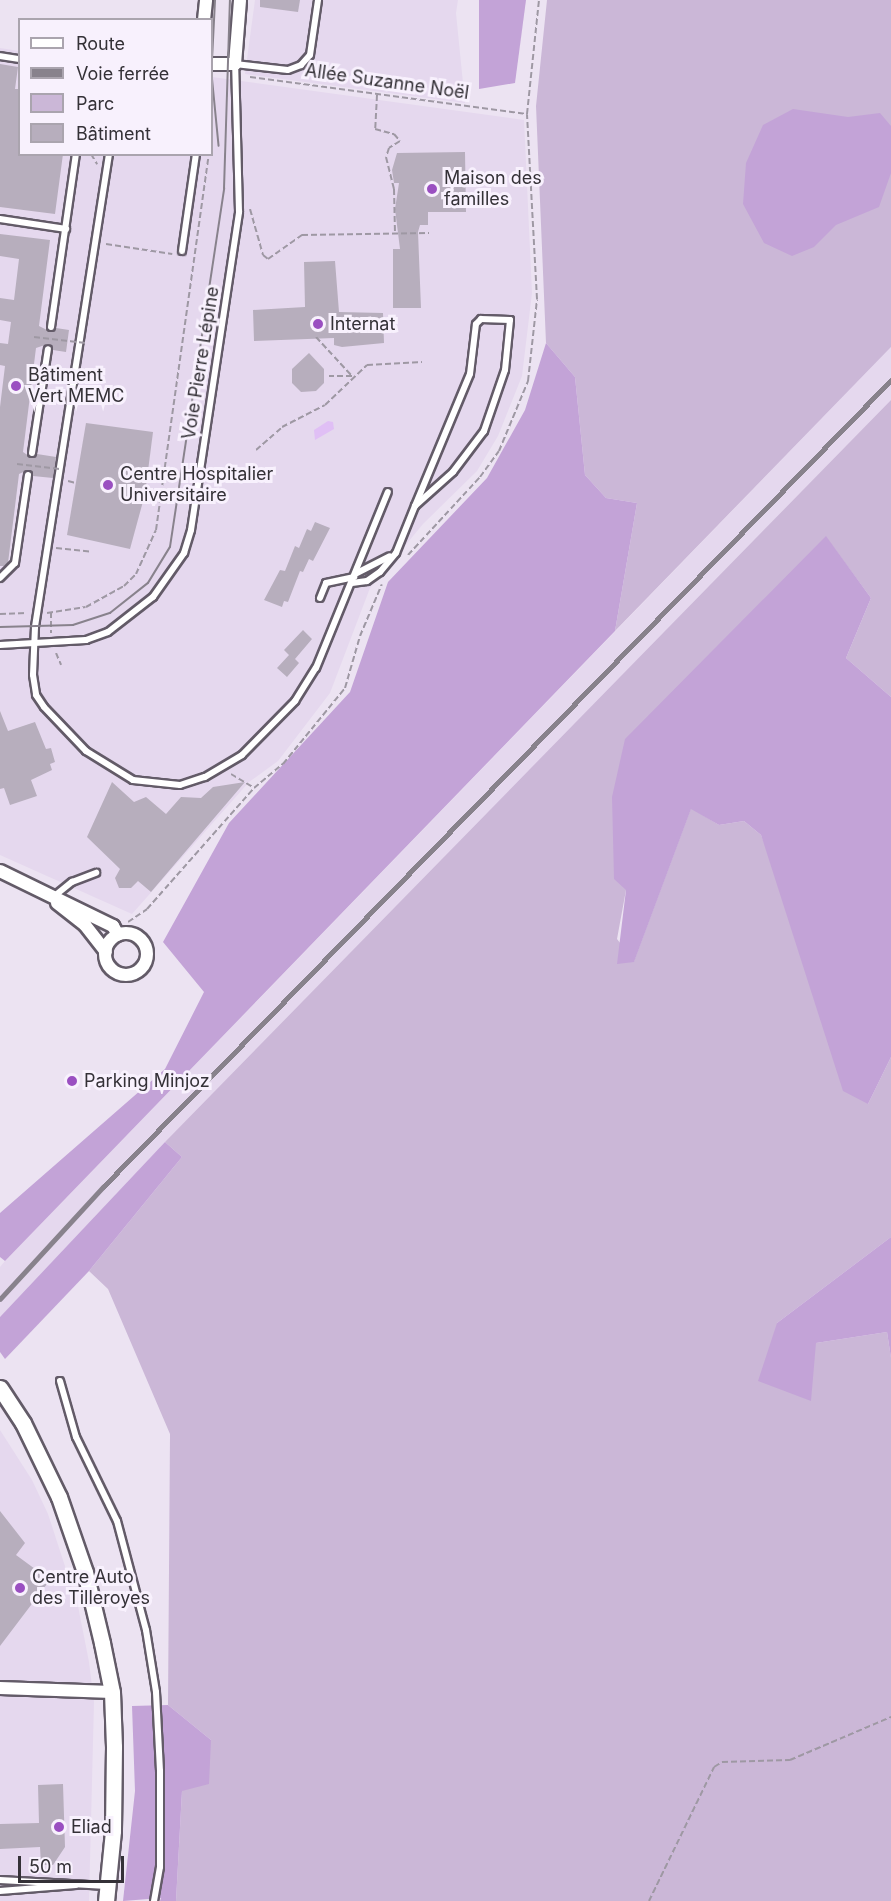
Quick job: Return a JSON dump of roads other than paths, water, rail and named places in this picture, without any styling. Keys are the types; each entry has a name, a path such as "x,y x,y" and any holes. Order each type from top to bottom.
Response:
{"street":[{"path":"204,18 206,0"},
{"path":"213,64 235,64 240,0"},
{"path":"0,871 51,898 113,926 118,935"},
{"path":"0,879 15,880"},
{"path":"51,898 85,925 106,952 108,964 117,973 131,975 143,967 147,954 143,942 132,934 118,935"},
{"path":"106,952 118,935"},
{"path":"0,1388 42,1459 74,1535 112,1692 113,1831 107,1893"},
{"path":"0,1688 112,1692"}],"lane":[{"path":"235,64 288,70 301,65 310,55 318,0"},
{"path":"0,56 18,59"},
{"name":"Voie Pierre Lépine","path":"0,645 33,645 86,640 126,622 164,586 184,553 191,530 239,200 235,64"},
{"path":"51,327 76,156"},
{"path":"82,327 111,156"},
{"path":"111,156 82,327 83,343 47,547 33,645 36,694 70,736 105,764 133,780 155,785 180,784 223,767 242,755 295,701 315,668 388,492"},
{"path":"182,253 196,156"},
{"path":"0,219 66,229"},
{"path":"320,598 326,584 354,578 367,580 380,572 396,553 415,506 471,374 476,324 481,319 510,320 505,370 484,431 453,472 415,506"},
{"path":"32,453 48,349"},
{"path":"0,578 15,563 28,475"},
{"path":"51,898 72,882 96,873"},
{"path":"60,1381 76,1437 117,1521 146,1630 156,1692 160,1771 160,1867 154,1901"},
{"path":"0,1880 59,1880 107,1893"},
{"path":"0,1892 76,1885"}],"tram line":[{"path":"213,40 215,0"},
{"path":"0,627 73,625 110,613 148,583 170,547 224,189 230,0"},
{"path":"213,84 219,146"}],"railway":[{"path":"0,1299 103,1187 891,380"}],"place":[{"name":"Maison des familles","path":"432,189"},
{"name":"Internat","path":"318,324"},
{"name":"Bâtiment Vert MEMC","path":"16,386"},
{"name":"Centre Hospitalier Universitaire","path":"108,485"},
{"name":"Parking Minjoz","path":"72,1081"},
{"name":"Centre Auto des Tilleroyes","path":"20,1588"},
{"name":"Eliad","path":"59,1827"}]}
